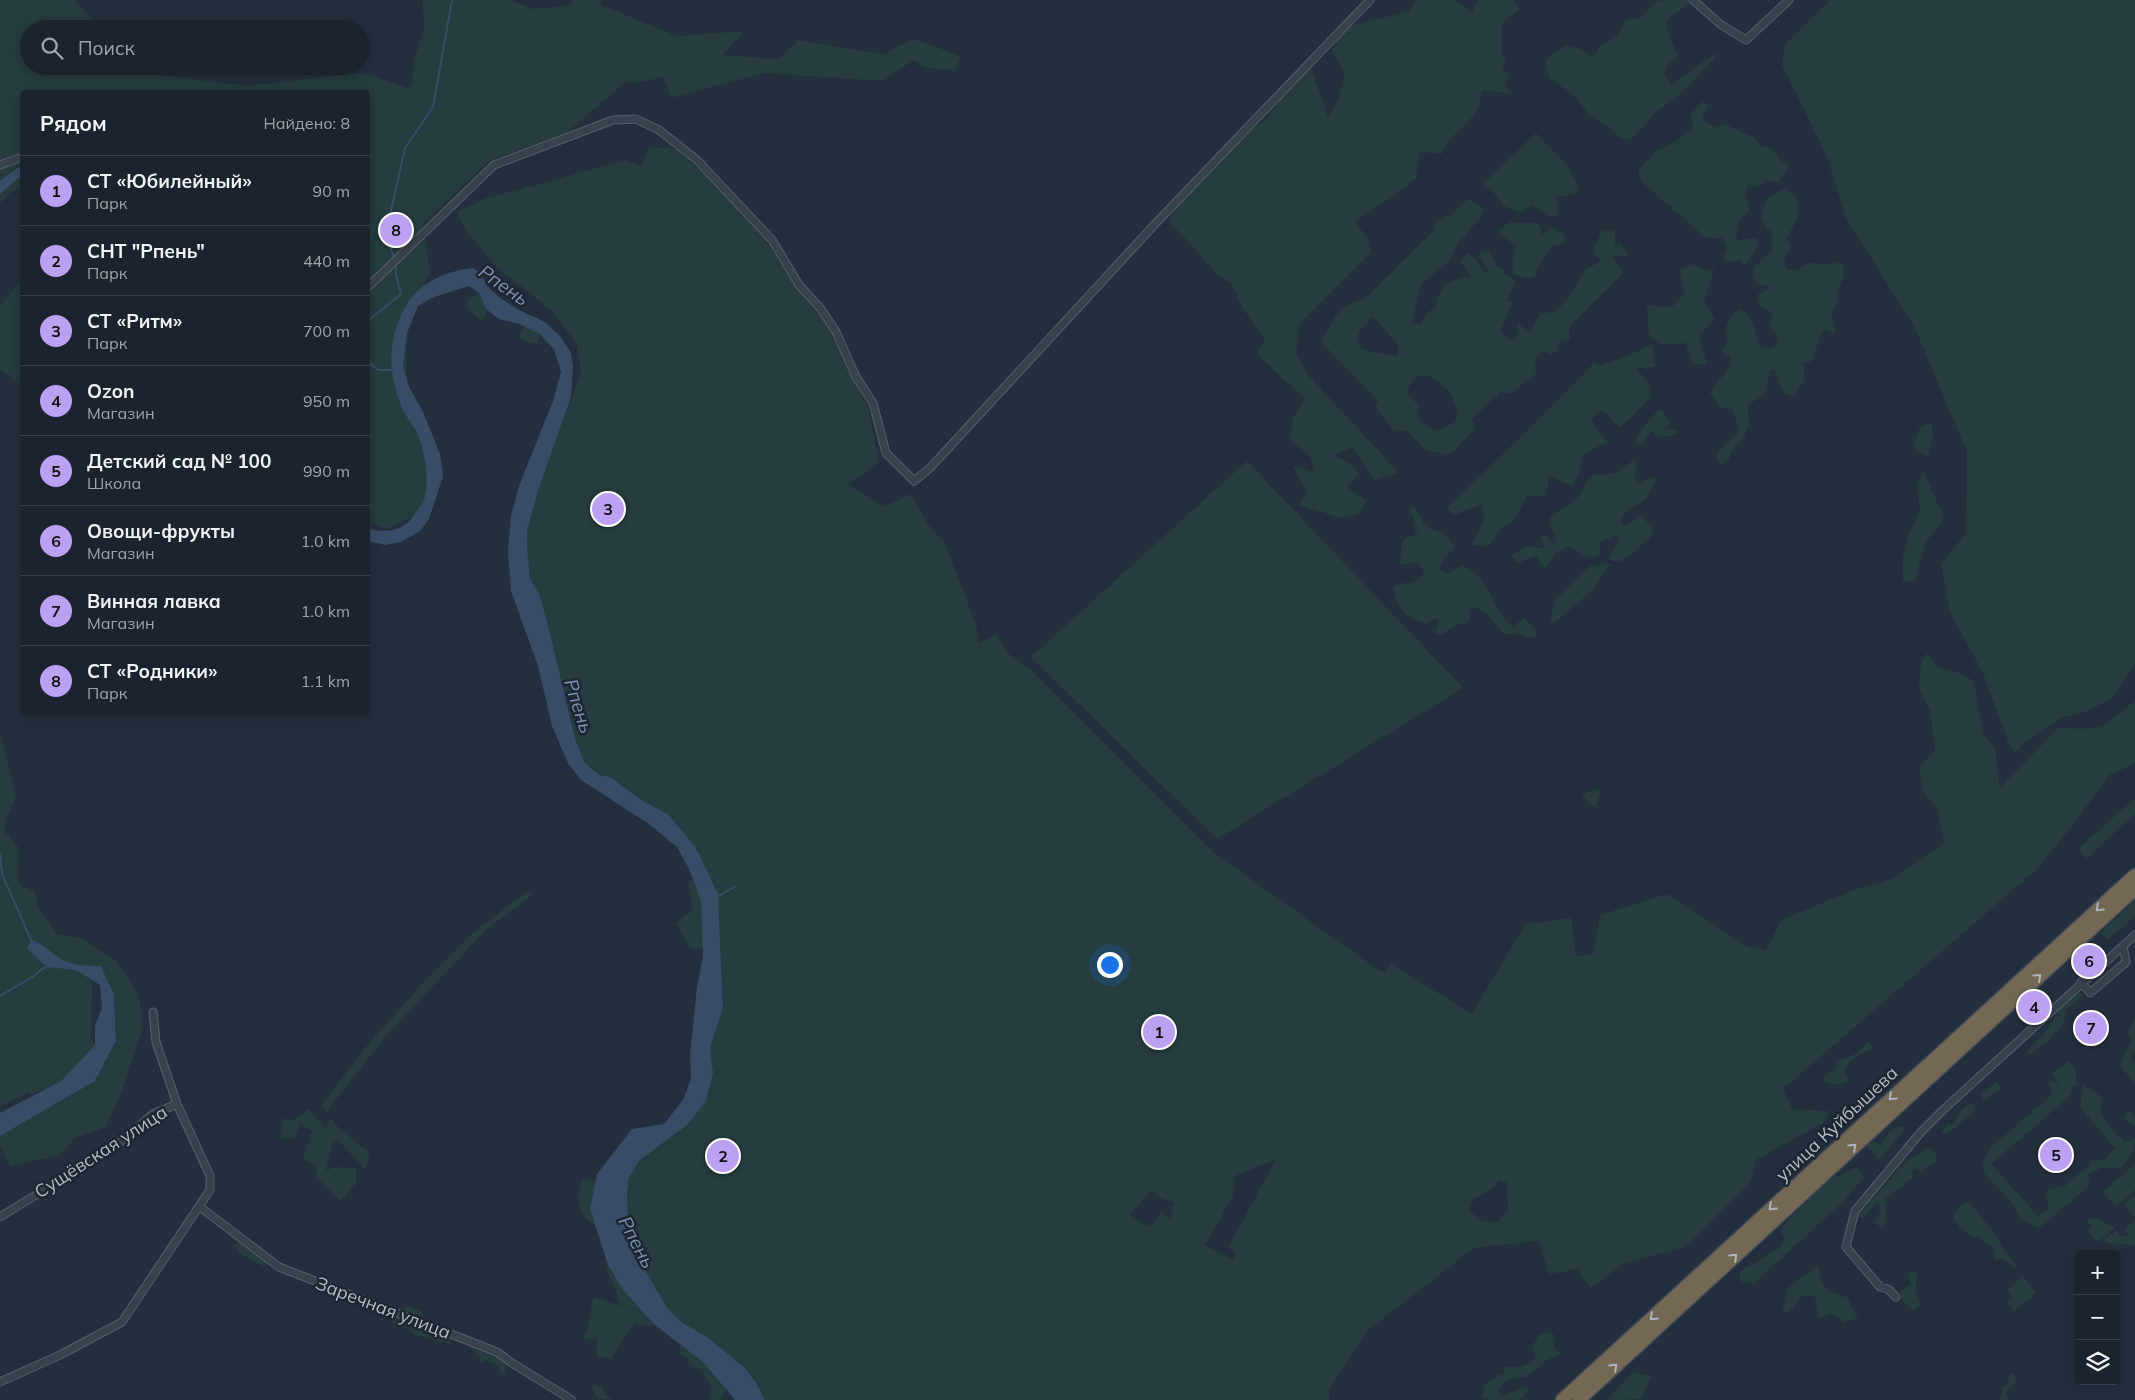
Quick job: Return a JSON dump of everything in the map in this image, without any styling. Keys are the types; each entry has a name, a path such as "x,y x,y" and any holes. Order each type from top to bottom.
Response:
{"highway":[{"name":"улица Куйбышева","path":"1562,1400 2135,875"},
{"name":"улица Куйбышева","path":"1578,1400 2135,889"}],"street":[{"path":"370,285 494,165 613,120 636,119 659,130 697,160 772,240 799,285 820,309 836,332 856,377 873,403 886,453 914,481 930,468 1156,223 1370,0"},
{"path":"1693,0 1720,24 1746,40 1790,0"},
{"path":"0,165 20,158"},
{"path":"1896,1297 1888,1288 1880,1287 1846,1247 1854,1211 1921,1132 2081,982 2135,935"},
{"path":"2081,982 2090,993 2126,962 2123,946"},
{"path":"0,1382 60,1355 122,1322 210,1190 210,1176 177,1104 156,1042 153,1012"},
{"name":"Сущёвская улица","path":"0,1218 113,1148 153,1114 177,1104"},
{"name":"Заречная улица","path":"200,1207 279,1268 497,1352 572,1400"}],"green space":[{"path":"0,0 74,0 93,20 20,20 20,75 161,75 247,86 343,75 367,75 404,86 404,88 412,86 414,60 425,26 422,0 511,0 532,9 571,5 573,0 601,0 601,5 677,36 744,31 723,55 779,59 799,40 883,54 914,39 961,56 955,71 923,67 914,60 882,81 764,73 671,98 663,77 636,83 625,82 564,135 490,160 423,223 430,272 406,329 407,387 441,466 419,513 387,529 370,524 370,90 20,90 20,191 13,190 0,203 0,194 13,183 0,188"},
{"path":"1417,0 1454,0 1472,13 1478,0 1513,0 1519,10 1502,23 1502,55 1506,59 1502,71 1510,73 1505,85 1514,94 1481,90 1480,103 1475,113 1449,141 1442,154 1420,152 1416,178 1392,197 1355,221 1368,240 1371,252 1300,323 1296,354 1308,375 1399,473 1375,480 1353,448 1333,455 1350,463 1360,473 1347,487 1367,501 1359,514 1342,518 1298,505 1308,491 1302,484 1293,466 1314,472 1311,458 1290,439 1293,417 1305,399 1263,360 1258,352 1265,340 1242,307 1232,284 1216,274 1191,244 1169,222 1179,202 1250,131 1267,119 1287,89 1311,68 1328,117 1338,101 1345,74 1332,51 1343,28 1409,11"},
{"path":"1688,0 1689,4 1665,21 1672,43 1679,56 1668,64 1664,74 1672,85 1705,60 1721,51 1686,89 1655,113 1631,140 1619,137 1607,126 1589,115 1575,96 1549,78 1545,60 1565,45 1581,49 1594,57 1601,45 1618,36 1626,20 1641,17 1656,2"},
{"path":"1831,0 2135,0 2135,664 2110,700 2085,712 2062,717 2028,739 2015,752 2008,741 1983,673 1950,612 1941,564 1966,533 1967,452 1915,328 1846,218 1826,154 1782,65 1785,44"},
{"path":"1703,101 1709,105 1702,118 1713,127 1725,124 1753,137 1760,145 1772,148 1781,161 1790,165 1778,182 1766,180 1758,188 1747,184 1746,196 1750,210 1740,218 1736,237 1738,240 1758,239 1757,248 1745,266 1740,260 1726,262 1723,258 1727,249 1723,238 1706,238 1644,184 1639,176 1639,169 1654,152 1675,142 1693,128 1691,113"},
{"path":"1536,133 1567,165 1579,186 1576,194 1556,197 1559,205 1558,215 1550,217 1531,205 1522,213 1504,206 1495,194 1483,184"},
{"path":"649,147 676,149 716,184 767,243 795,287 828,326 852,378 868,406 879,462 848,484 884,506 911,494 927,523 945,543 976,625 979,643 996,635 1010,655 1030,669 1214,853 1373,966 1385,973 1391,964 1472,1014 1526,924 1571,918 1576,956 1593,954 1600,915 1667,894 1744,945 1766,951 1781,920 1854,890 1892,879 1944,843 1937,808 1924,793 1919,768 1935,752 1930,710 1919,689 1921,663 1927,653 1935,666 1959,673 1974,681 1983,735 1995,748 2000,788 2058,728 2082,729 2101,726 2110,722 2135,702 2135,762 2109,775 2076,821 2037,869 1783,1089 1792,1109 1829,1111 1825,1122 1756,1160 1751,1181 1685,1247 1622,1264 1592,1288 1581,1277 1579,1269 1549,1274 1539,1241 1474,1248 1367,1331 1329,1390 1329,1400 765,1400 755,1381 743,1366 707,1337 683,1323 668,1309 629,1243 627,1192 629,1178 639,1161 687,1125 713,1073 710,1048 723,1008 719,911 696,848 669,815 643,801 610,777 599,775 584,762 575,738 540,596 530,578 527,531 542,477 581,373 577,344 551,310 496,266 466,231 457,212 484,199 626,160 641,167","holes":["1276,1159 1228,1248 1236,1253 1233,1260 1205,1245 1233,1196 1235,1176","1499,1180 1507,1183 1508,1211 1497,1222 1483,1221 1469,1211 1472,1200 1492,1189","1152,1190 1160,1198 1174,1202 1170,1219 1161,1212 1150,1227 1129,1215"]},
{"path":"1784,189 1796,196 1798,209 1795,223 1786,238 1791,246 1784,260 1786,268 1797,270 1811,263 1826,264 1838,261 1843,265 1844,276 1838,290 1838,301 1832,313 1835,335 1826,329 1821,334 1812,361 1803,363 1804,381 1793,396 1784,393 1778,382 1776,371 1773,369 1770,371 1766,393 1748,405 1749,424 1744,437 1733,448 1729,459 1720,465 1716,457 1720,449 1740,430 1731,407 1720,408 1710,393 1726,372 1730,363 1731,358 1721,350 1728,342 1726,337 1727,324 1740,309 1746,313 1753,323 1762,349 1774,347 1778,339 1770,328 1773,314 1761,307 1758,298 1758,294 1770,286 1757,284 1752,276 1756,265 1773,250 1771,241 1773,233 1766,228 1761,219 1763,208 1770,197"},
{"path":"1469,198 1484,209 1480,218 1455,247 1450,260 1421,284 1412,322 1420,324 1429,311 1435,309 1439,295 1446,285 1456,279 1471,276 1460,261 1467,253 1476,260 1484,272 1490,273 1479,254 1490,251 1496,265 1515,281 1507,301 1513,302 1500,332 1510,340 1517,338 1518,323 1530,333 1540,314 1556,311 1568,299 1588,268 1602,261 1593,252 1602,230 1615,230 1615,245 1621,244 1629,256 1612,256 1624,273 1569,326 1570,340 1561,339 1557,352 1550,354 1543,351 1535,359 1536,374 1510,394 1500,392 1472,419 1476,428 1455,450 1445,456 1439,452 1427,451 1406,430 1394,431 1375,407 1378,401 1320,341 1342,309 1364,299 1434,231 1435,223 1445,216 1450,216","holes":["1373,317 1398,344 1398,356 1363,350 1357,341 1359,332","1419,375 1432,377 1450,392 1458,413 1455,422 1436,431 1420,422 1418,405 1407,393 1411,382"]},
{"path":"1510,222 1538,223 1542,235 1552,227 1563,233 1566,243 1551,246 1538,267 1535,277 1525,278 1513,274 1512,260 1516,247 1497,231"},
{"path":"1694,264 1701,270 1714,269 1704,302 1715,320 1699,336 1707,364 1692,364 1686,343 1662,345 1649,337 1647,305 1672,307 1685,293 1679,269"},
{"path":"20,281 20,380 18,384 0,368 0,306"},
{"path":"479,293 486,309 486,316 480,320 468,309 467,300"},
{"path":"525,326 540,334 537,344 525,342 518,335"},
{"path":"1652,345 1656,367 1636,368 1650,385 1651,398 1620,428 1602,409 1591,420 1607,442 1583,454 1580,470 1572,486 1549,476 1546,496 1527,496 1514,521 1502,528 1488,547 1472,545 1485,519 1481,504 1455,515 1446,509 1594,363 1599,367"},
{"path":"1660,409 1664,411 1665,417 1669,419 1670,424 1664,430 1675,429 1679,433 1657,437 1651,430 1642,445 1635,444 1641,431"},
{"path":"1931,423 1933,436 1928,457 1915,449 1914,444 1920,427"},
{"path":"1634,460 1637,463 1634,475 1639,483 1650,477 1657,478 1647,497 1627,511 1621,524 1625,526 1641,516 1653,528 1650,538 1621,562 1612,561 1609,558 1619,540 1616,535 1601,542 1599,555 1595,557 1584,555 1570,546 1556,553 1546,567 1543,567 1536,556 1518,563 1514,562 1512,555 1526,546 1545,548 1541,537 1544,534 1552,543 1556,542 1549,519 1556,512 1574,502 1587,481 1594,475 1615,473"},
{"path":"1247,461 1463,688 1217,839 1031,657"},
{"path":"1924,472 1944,518 1925,544 1915,581 1903,581 1903,556 1909,534 1920,510 1917,482"},
{"path":"1413,505 1424,524 1433,530 1444,533 1455,547 1442,562 1440,567 1443,572 1447,574 1461,565 1471,570 1486,586 1509,623 1516,628 1517,623 1524,618 1536,630 1536,637 1531,639 1517,634 1504,634 1484,613 1469,607 1470,618 1467,624 1456,624 1442,635 1435,633 1439,622 1437,617 1427,624 1413,619 1404,612 1396,600 1394,586 1412,583 1425,574 1418,562 1400,565 1402,543 1406,538 1419,534 1415,531 1413,515 1409,512"},
{"path":"1610,564 1593,590 1549,627 1555,600 1590,566"},
{"path":"0,733 16,797 6,819 4,831 19,848 18,881 23,887 35,891 38,907 57,934 81,938 115,960 139,995 143,1027 122,1090 106,1127 75,1138 60,1155 10,1166 0,1146 0,1136 95,1081 116,1041 114,994 102,967 81,966 92,981 91,1039 95,1045 61,1081 31,1095 29,1092 0,1107"},
{"path":"1599,788 1601,791 1596,806 1593,806 1581,794"},
{"path":"2135,798 2135,814 2086,859 2078,849"},
{"path":"692,878 701,901 703,949 690,948 676,924 693,909 688,883"},
{"path":"527,891 532,895 486,930 385,1037 327,1111 321,1106 364,1049 421,985 472,934"},
{"path":"2135,901 2135,916 2108,940 2100,933"},
{"path":"2079,992 2084,995 2067,1009 2063,1024 2048,1042 2029,1055 2028,1051 2045,1032 2063,1006 2073,995"},
{"path":"2135,1016 2135,1052 2130,1056 2135,1063 2135,1084 2120,1066 2125,1052 2132,1042 2128,1033"},
{"path":"1869,1042 1872,1048 1850,1061 1844,1070 1849,1081 1835,1085 1822,1080 1827,1073 1837,1070 1836,1062 1856,1054"},
{"path":"2069,1061 2075,1067 2077,1085 2073,1086 2070,1096 1991,1164 2038,1216 2049,1207 2045,1197 2047,1190 2065,1186 2078,1174 2087,1169 2090,1161 2106,1159 2115,1148 2080,1107 2083,1084 2103,1098 2100,1111 2105,1121 2124,1142 2135,1139 2135,1144 2131,1156 2119,1169 2102,1168 2092,1173 2088,1176 2090,1179 2088,1187 2039,1228 2027,1223 2018,1215 2015,1206 1984,1173 1982,1164 1991,1147 2052,1095 2048,1080 2059,1083 2051,1074"},
{"path":"1997,1081 2001,1087 2000,1089 1983,1103 1981,1094"},
{"path":"1971,1103 1974,1104 1976,1110 1949,1133 1943,1134 1942,1131 1948,1124 1954,1124 1961,1112"},
{"path":"309,1109 326,1129 330,1117 337,1126 370,1154 365,1169 337,1139 332,1145 326,1171 334,1167 356,1168 356,1183 341,1201 316,1177 317,1166 303,1159 312,1131 300,1124 295,1138 280,1139 284,1118 292,1121"},
{"path":"2129,1110 2135,1118 2135,1127 2123,1118"},
{"path":"1898,1126 1906,1128 1880,1159 1865,1145 1869,1139 1881,1145 1889,1133"},
{"path":"1926,1148 1932,1148 1937,1157 1936,1160 1921,1173 1914,1169 1912,1178 1885,1199 1887,1221 1882,1228 1875,1223 1881,1209 1878,1202 1863,1218 1858,1216 1903,1164"},
{"path":"2135,1164 2135,1190 2116,1207 2103,1192"},
{"path":"1856,1168 1864,1177 1842,1203 1753,1284 1740,1281 1740,1271 1778,1249 1785,1238 1780,1231 1789,1219 1829,1180"},
{"path":"596,1180 590,1209 595,1225 589,1221 582,1211 579,1194 582,1181"},
{"path":"2135,1195 2135,1216 2134,1216 2124,1205"},
{"path":"1968,1201 1997,1236 2002,1247 2017,1265 2015,1270 2003,1258 1994,1260 1995,1249 1979,1236 1973,1237 1960,1228 1953,1217 1957,1209"},
{"path":"2089,1218 2100,1220 2115,1228 2098,1242 2088,1231 2092,1227 2086,1220"},
{"path":"2135,1220 2135,1246 2126,1244 2115,1245 2104,1239 2117,1230 2120,1236 2128,1236 2125,1229"},
{"path":"238,1242 267,1262 268,1265 263,1266 244,1255 235,1246"},
{"path":"608,1265 623,1290 659,1328 635,1323 611,1358 597,1357 597,1339 583,1339 589,1323 593,1297 621,1306 605,1268"},
{"path":"1818,1265 1821,1279 1826,1287 1834,1293 1847,1297 1858,1318 1844,1323 1832,1313 1818,1319 1815,1297 1803,1295 1789,1312 1782,1314 1788,1288"},
{"path":"1911,1271 1917,1273 1916,1291 1920,1304 1914,1311 1903,1301 1900,1292 1911,1284 1908,1275"},
{"path":"2023,1276 2036,1293 2014,1312 2006,1302 2012,1297 2007,1290"},
{"path":"409,1306 422,1311 423,1322 405,1312 404,1308"},
{"path":"388,1312 403,1323 414,1324 434,1331 451,1341 450,1344 416,1335 407,1328 394,1324 385,1315"},
{"path":"1549,1332 1556,1336 1553,1347 1561,1354 1545,1361 1527,1377 1507,1380 1497,1390 1501,1396 1526,1386 1529,1390 1519,1400 1488,1400 1482,1397 1485,1385 1499,1374 1504,1374 1504,1367 1522,1367 1536,1358 1532,1347 1539,1335"},
{"path":"679,1344 704,1363 726,1389 722,1399 711,1400 708,1396 712,1388 701,1371 690,1365 687,1357 680,1353"},
{"path":"471,1346 506,1361 505,1375 500,1373 499,1366 486,1360 479,1364 480,1357 470,1348"},
{"path":"1633,1372 1651,1376 1642,1399 1607,1400"},
{"path":"2010,1374 2015,1374 2016,1384 2011,1386 2006,1394 2008,1400 1998,1400 2003,1392 2002,1388 2007,1384"},
{"path":"592,1385 602,1387 606,1395 612,1400 599,1399 593,1391"}],"water":[{"path":"20,166 20,177 0,194 0,181"},
{"path":"473,268 481,274 488,287 500,298 519,310 545,322 561,337 571,353 573,366 571,397 538,491 527,531 527,547 530,578 540,596 575,738 584,762 599,775 610,777 643,801 669,815 696,848 718,894 723,1008 710,1048 713,1073 706,1101 687,1125 639,1161 629,1178 627,1192 629,1243 668,1309 683,1323 707,1337 743,1366 755,1381 765,1400 735,1400 704,1363 654,1324 623,1290 608,1265 590,1209 597,1174 632,1129 664,1124 683,1100 691,1079 690,1055 697,987 703,957 701,901 689,869 677,847 649,824 581,780 568,763 552,726 538,666 511,591 508,551 511,516 519,486 553,401 561,372 554,349 540,334 519,324 499,319 486,309 479,293 469,286 434,297 418,306 407,333 403,366 409,387 423,412 440,454 443,476 429,519 420,531 401,542 386,545 370,541 370,529 394,530 409,521 423,502 427,486 425,459 421,442 402,408 394,383 391,358 398,321 410,300 424,285 443,275"},
{"path":"31,940 39,943 68,962 84,966 101,966 114,994 116,1041 95,1081 0,1136 0,1113 61,1081 95,1045 95,1026 102,1008 100,985 76,970 47,967 27,948"}],"waterway":[{"path":"394,258 385,230 405,148 433,107 452,0"},
{"path":"370,319 401,294 396,275 396,263"},
{"path":"370,364 378,370 393,370"},
{"path":"0,854 2,874 31,940"},
{"path":"717,897 736,886"},
{"path":"0,996 47,967"}],"place":[{"name":"СТ «Родники»","path":"396,230"},
{"name":"СТ «Ритм»","path":"608,509"},
{"name":"Овощи-фрукты","path":"2089,961"},
{"name":"Ozon","path":"2034,1007"},
{"name":"Винная лавка","path":"2091,1028"},
{"name":"СТ «Юбилейный»","path":"1159,1032"},
{"name":"Детский сад № 100","path":"2056,1155"},
{"name":"СНТ \"Рпень\"","path":"723,1156"}],"water label":[{"name":"Рпень","path":"504,285"},
{"name":"Рпень","path":"579,706"},
{"name":"Рпень","path":"637,1242"}]}
